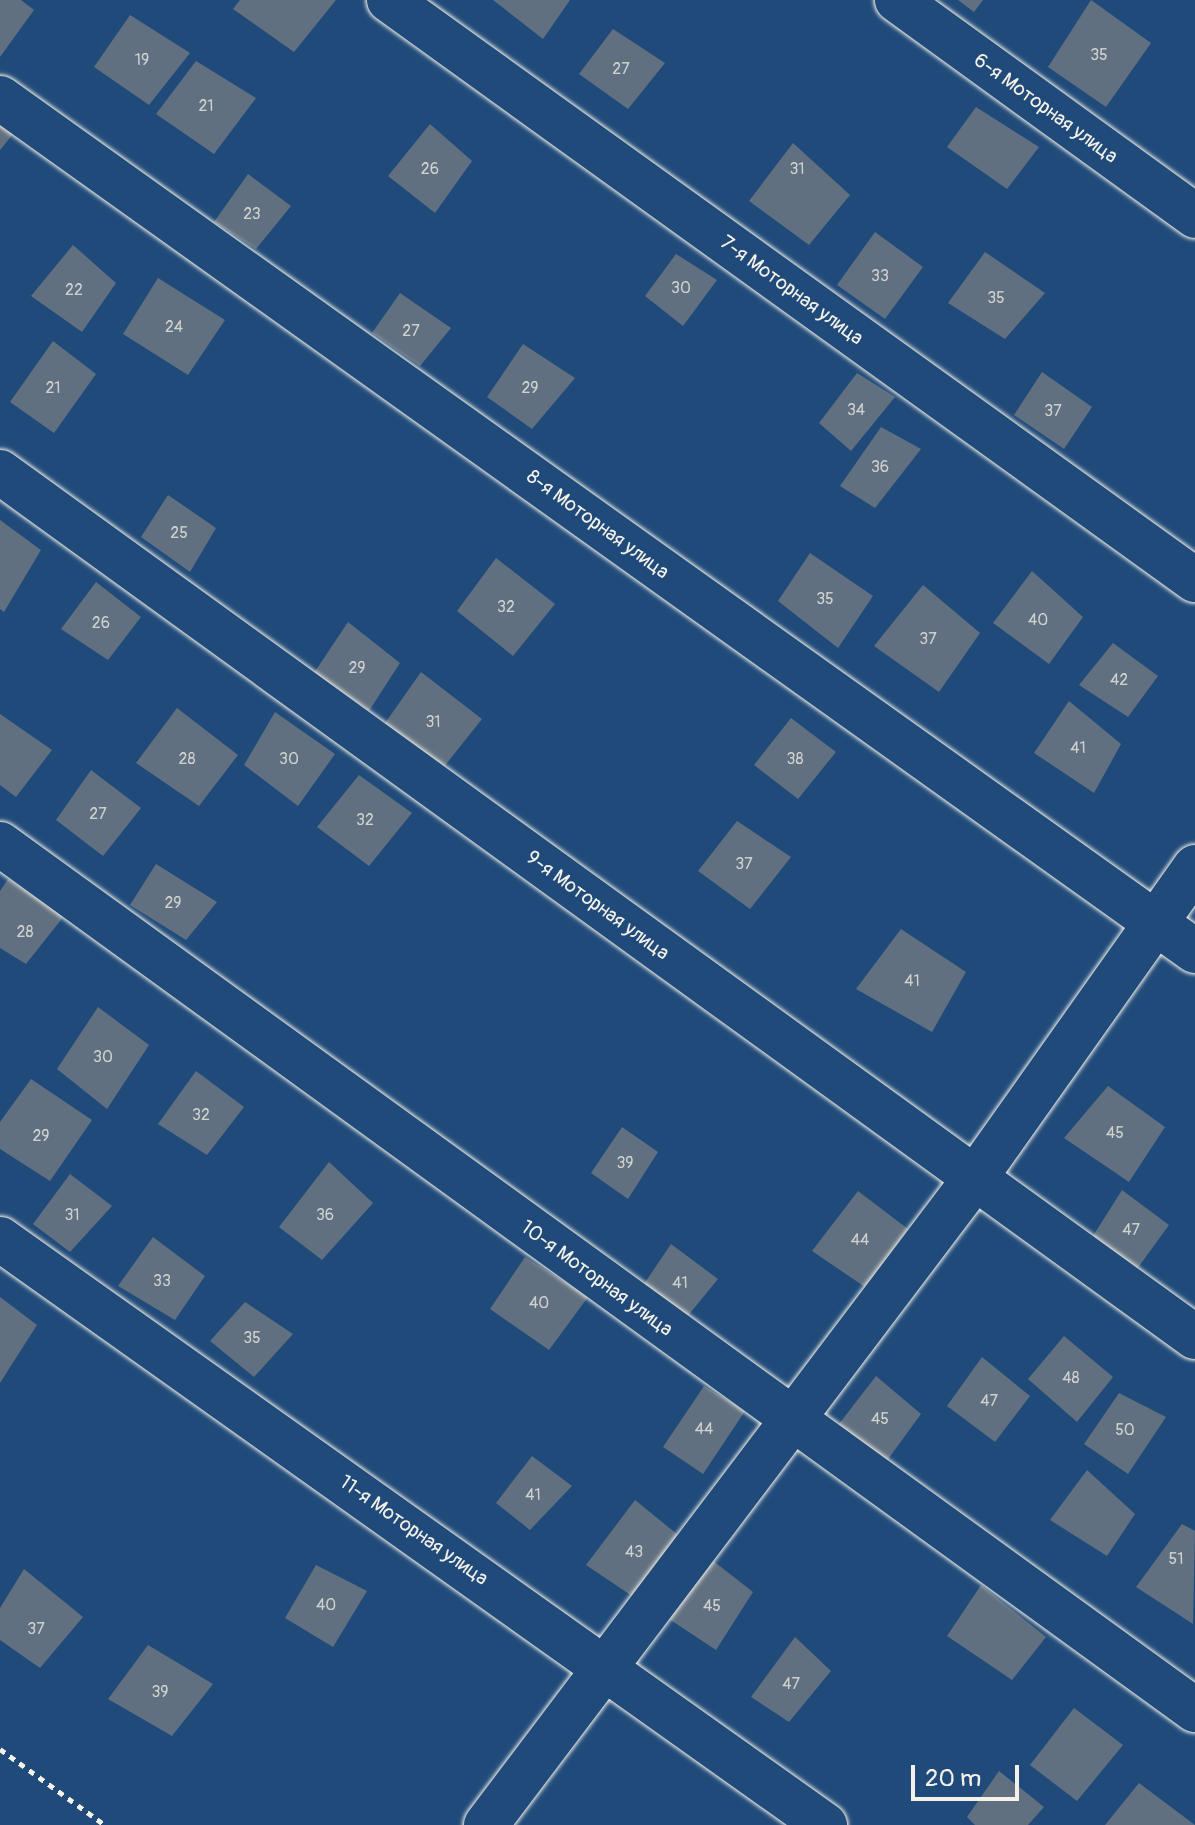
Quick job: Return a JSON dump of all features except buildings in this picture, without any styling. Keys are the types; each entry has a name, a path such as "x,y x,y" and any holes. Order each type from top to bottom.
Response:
{"street":[{"name":"7-я Моторная улица","path":"389,0 1195,580"},
{"name":"6-я Моторная улица","path":"897,0 1195,216"},
{"name":"8-я Моторная улица","path":"0,98 1195,951"},
{"name":"9-я Моторная улица","path":"0,472 1195,1337"},
{"name":"10-я Моторная улица","path":"0,844 1195,1710"},
{"path":"486,1825 975,1178 1195,867"},
{"name":"11-я Моторная улица","path":"0,1239 606,1666 825,1825"}],"path":[{"path":"0,1749 105,1825"}]}
